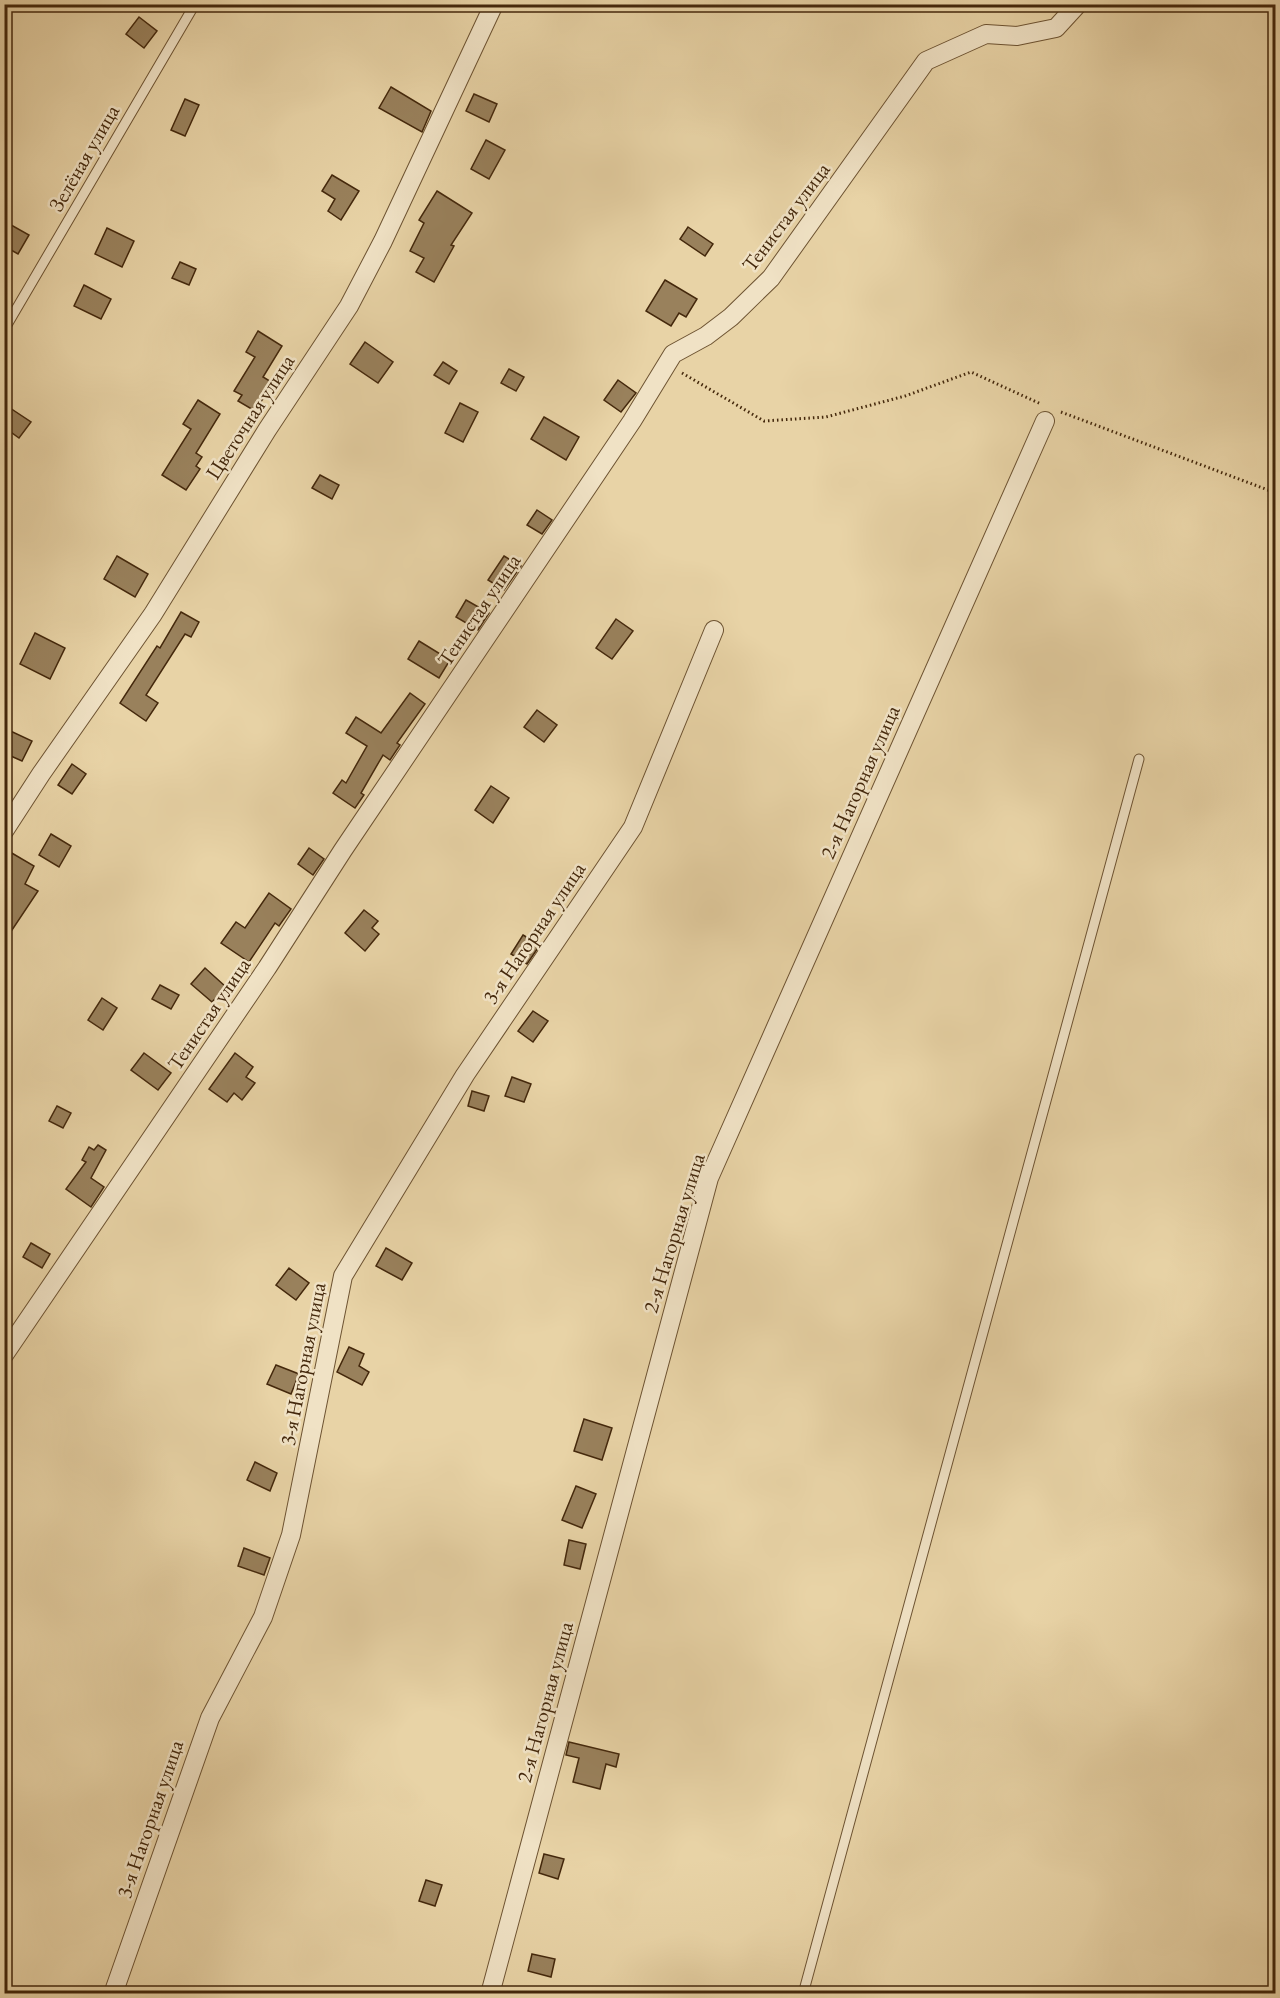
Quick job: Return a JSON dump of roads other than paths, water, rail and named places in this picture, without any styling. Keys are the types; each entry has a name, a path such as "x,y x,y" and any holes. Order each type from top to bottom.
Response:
{"street":[{"name":"Цветочная улица","path":"4,831 153,614 267,430 349,306 383,241 494,4"},
{"name":"Тенистая улица","path":"4,1355 267,968 343,850 632,421 673,354 687,348 714,330 771,278 926,61 986,34 1017,36 1056,28 1078,4"},
{"name":"2-я Нагорная улица","path":"490,1994 709,1178 1049,413"},
{"name":"3-я Нагорная улица","path":"114,1994 210,1718 263,1617 291,1535 343,1276 465,1075 633,827 714,630"}],"lane":[{"name":"Зелёная улица","path":"4,330 195,4"},
{"path":"803,1994 1139,759"}]}
